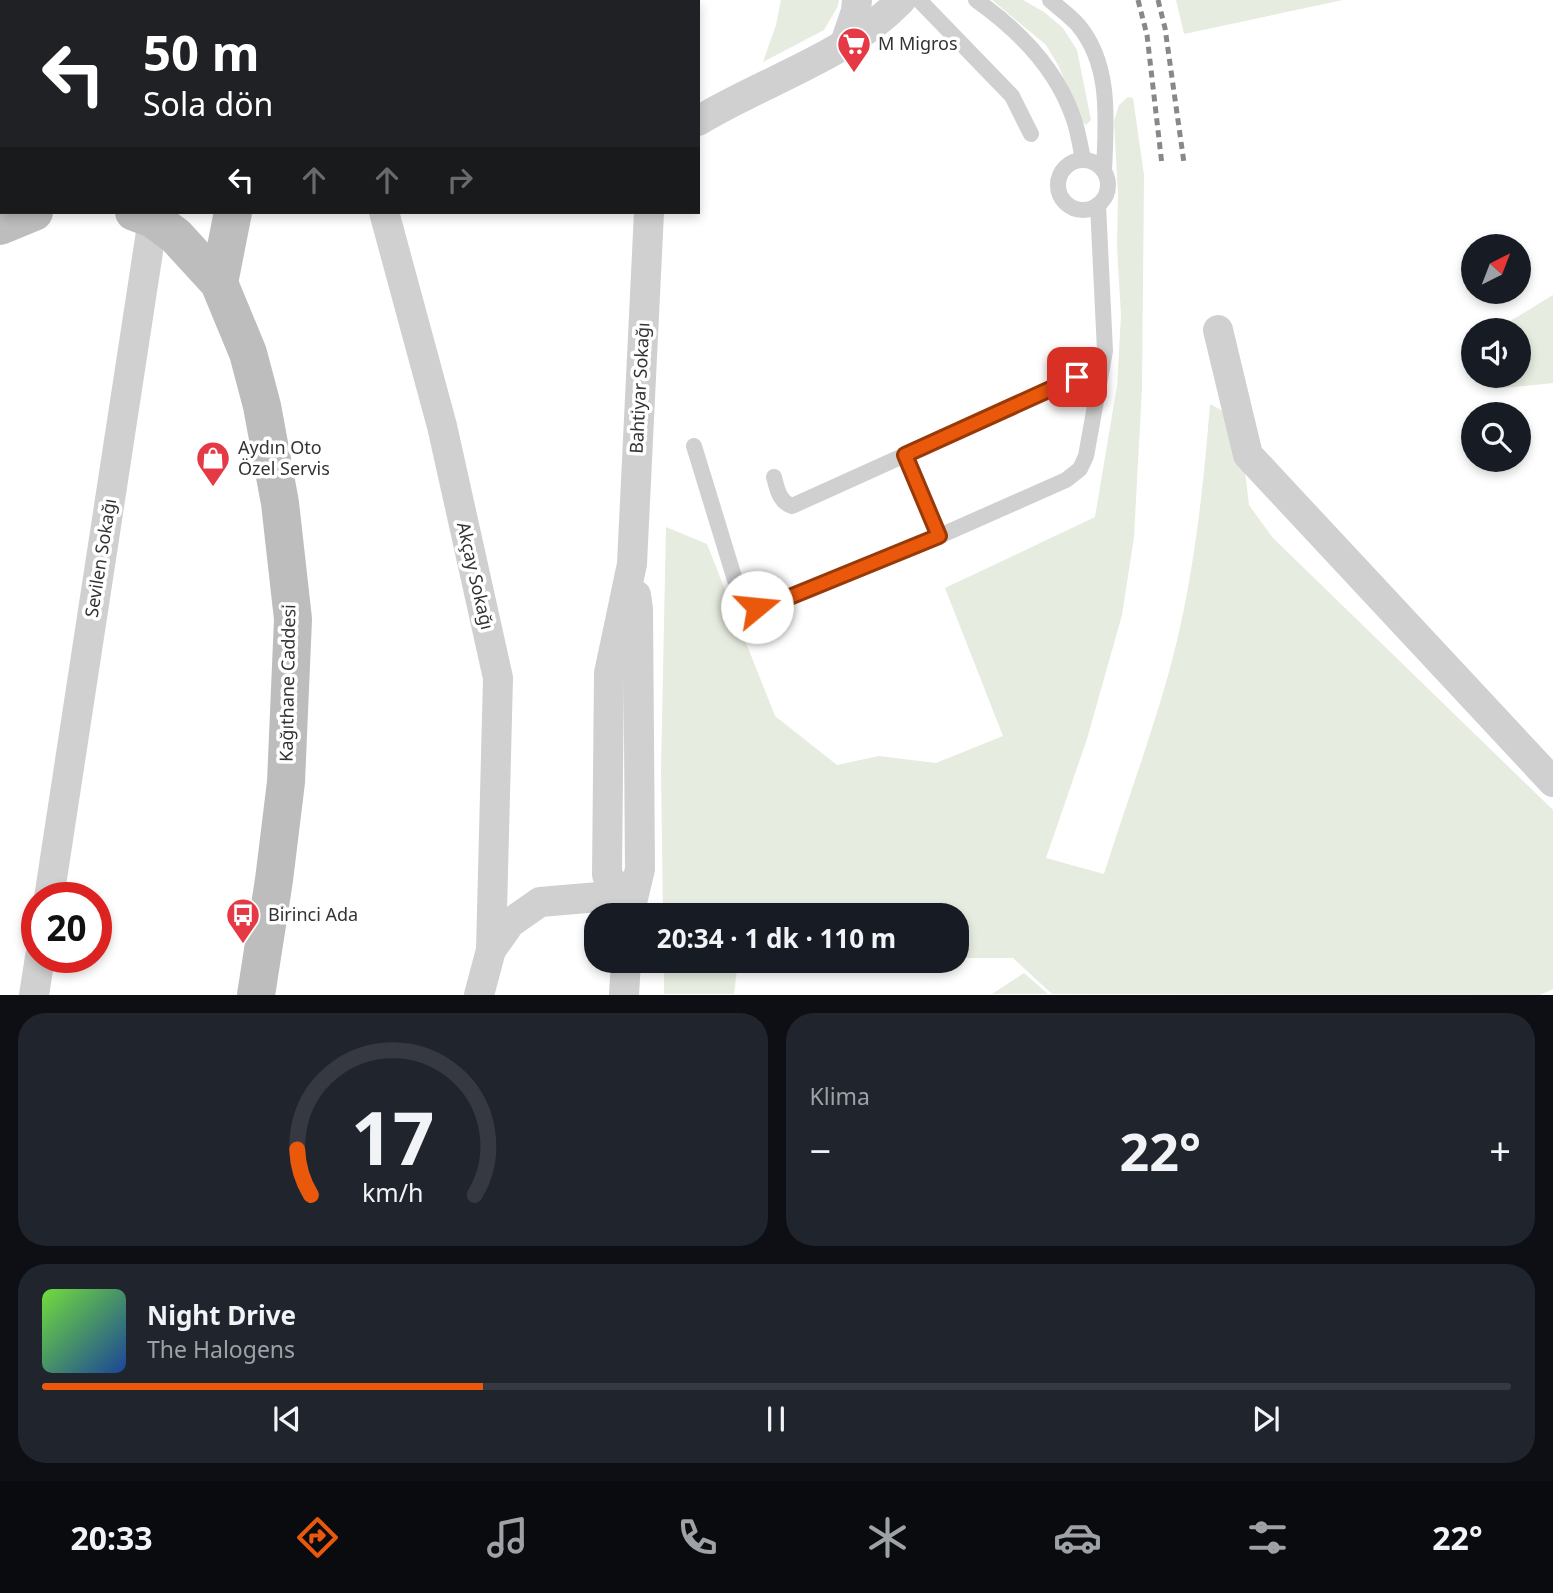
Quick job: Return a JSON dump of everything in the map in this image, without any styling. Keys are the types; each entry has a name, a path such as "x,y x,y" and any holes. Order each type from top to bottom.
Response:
{"main road":[{"path":"0,226 29,214"},
{"path":"219,282 233,214"},
{"name":"Kağıthane Caddesi","path":"144,215 176,236 219,282 248,353 262,407 280,503 293,619 286,782 256,995"}],"street":[{"path":"844,46 857,0"},
{"path":"700,120 844,46 901,0"},
{"name":"Akçay Sokağı","path":"385,214 442,426 498,678 491,950"},
{"name":"Bahtiyar Sokağı","path":"631,903 640,869 638,609 632,564 649,214"},
{"name":"Sevilen Sokağı","path":"51,882 144,215"},
{"path":"1218,330 1248,455 1553,782"},
{"path":"479,995 491,950 510,923 540,902 599,897 612,903"},
{"path":"34,995 37,973"},
{"path":"625,995 626,973"}],"lane":[{"path":"919,0 1012,96 1031,134"},
{"path":"976,0 1028,43 1050,73 1073,116 1083,159"},
{"path":"1049,0 1079,26 1098,59 1107,117 1104,171 1108,183 1107,191 1098,205 1091,209 1074,209 1067,205 1058,191 1059,174 1063,167 1083,159 1096,162 1104,171"},
{"path":"694,446 735,580 747,601 757,607 770,605 939,536 1066,480 1080,468 1086,456 1105,351 1098,205"},
{"path":"774,477 779,496 792,506 1102,366"},
{"path":"905,455 939,536"}],"shaded area":[{"path":"781,0 839,0 824,30 763,62 776,25"},
{"path":"992,0 1023,0 1044,12 1063,28 1077,50 1091,120 1086,125 1046,45"},
{"path":"1176,0 1343,0 1184,34"},
{"path":"1128,97 1133,98 1144,175 1142,388 1134,537 1122,615 1087,739 1046,858 1104,874 1154,723 1185,606 1196,539 1210,404 1223,411 1245,471 1249,505 1273,538 1553,810 1553,989 1540,995 1052,994 1013,958 969,958 969,903 663,903 661,770 666,527 707,544 775,716 837,765 879,756 936,763 1003,736 945,588 1095,517 1117,386 1121,315 1114,121 1119,105"},
{"path":"1553,295 1553,383 1531,385 1531,318 1515,318"},
{"path":"664,973 737,973 734,994 664,994"},
{"path":"1024,973 1048,994 992,994"}],"railway":[{"path":"1138,0 1147,35 1162,165"},
{"path":"1158,0 1165,28 1184,163"}],"place":[{"name":"M Migros","path":"854,74"},
{"name":"Aydın Oto Özel Servis","path":"213,488"},
{"name":"Birinci Ada","path":"243,945"}],"route":[{"path":"757,607 770,605 939,536 905,455 1077,377"}]}
